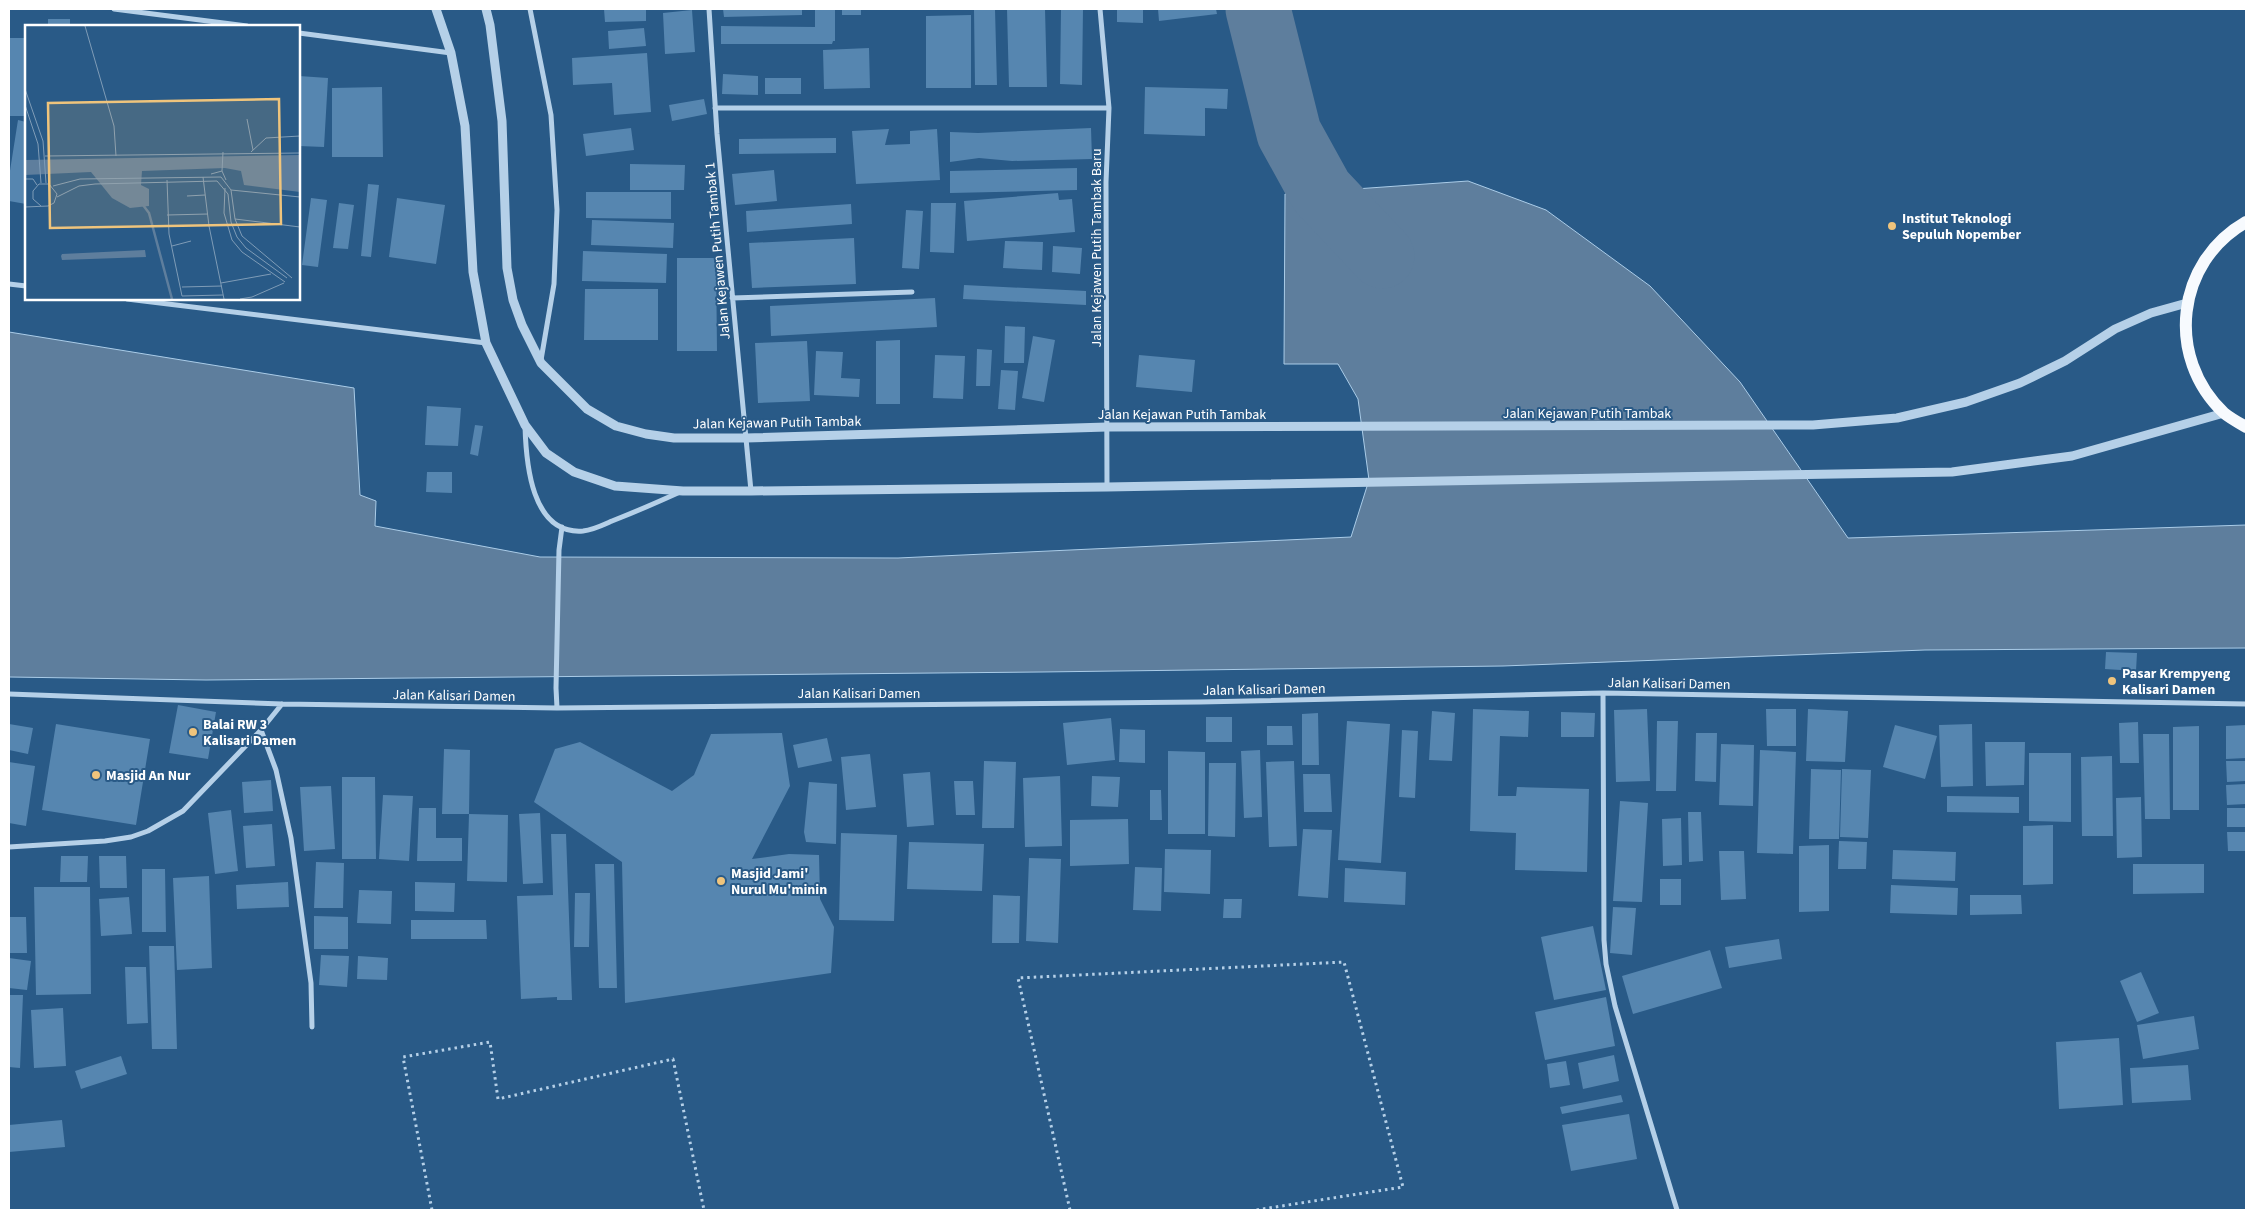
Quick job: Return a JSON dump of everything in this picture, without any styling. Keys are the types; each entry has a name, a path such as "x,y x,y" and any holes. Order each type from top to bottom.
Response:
{"main road":[{"path":"2246,222 2218,244 2198,272 2187,303 2185,334 2191,363 2205,390 2224,414 2246,427"}],"street":[{"path":"114,9 239,25"},
{"path":"436,9 451,53 465,126 473,272 486,343 525,425 546,453 574,472 614,486 683,491 751,491 1107,487 1952,472 2009,466 2072,456 2224,414"},
{"name":"Jalan Kejawan Putih Tambak","path":"486,9 490,25 502,120 507,268 513,300 522,326 541,363 587,409 616,426 646,434 674,438 746,438 1107,427 1356,428 1813,425 1897,418 1966,402 2020,383 2065,361 2115,330 2151,314 2187,303"},
{"path":"530,9 551,116 557,210 554,284 541,363"},
{"name":"Jalan Kejawen Putih Tambak 1","path":"709,9 715,108 751,491"},
{"name":"Jalan Kejawen Putih Tambak Baru","path":"1100,9 1109,108 1106,182 1107,487"},
{"path":"300,33 451,53"},
{"path":"715,108 1109,108"},
{"path":"9,284 25,286"},
{"path":"732,298 912,292"},
{"path":"134,300 486,343"},
{"path":"525,425 526,462 532,487 545,514 562,527 573,530 594,528 683,491"},
{"path":"557,708 559,550 562,527"},
{"path":"1603,693 1604,940 1606,964 1615,1006 1677,1210"},
{"name":"Jalan Kalisari Damen","path":"9,694 282,704 557,708 1200,702 1603,693 2246,704"},
{"path":"9,847 105,841 131,837 148,831 183,811 261,730 282,704"},
{"path":"261,730 276,770 291,838 311,982 312,1026"}],"path":[{"path":"1070,1210 1018,978 1344,962 1403,1187 1256,1210"},
{"path":"432,1210 403,1057 490,1042 498,1099 673,1059 704,1210"}],"water":[{"path":"1468,181 1546,210 1650,286 1740,382 1848,538 2246,525 2246,648 1925,650 1503,666 1041,672 206,680 9,677 9,332 354,388 360,495 376,501 375,526 540,557 898,558 1351,537 1369,480 1358,399 1338,364 1284,364 1285,194"}],"building":[{"path":"604,9 646,9 646,21 605,22"},
{"path":"723,9 802,9 802,15 724,17"},
{"path":"815,9 835,9 835,41 832,44 721,44 721,26 815,27"},
{"path":"842,9 861,9 861,15 842,15"},
{"path":"974,9 995,9 997,85 975,85"},
{"path":"1007,9 1045,9 1047,87 1009,87"},
{"path":"1061,9 1083,9 1082,85 1060,84"},
{"path":"1117,9 1143,9 1143,23 1117,22"},
{"path":"1158,9 1216,9 1217,14 1159,21"},
{"path":"692,10 695,52 665,54 663,13"},
{"path":"971,15 971,88 926,88 926,16"},
{"path":"48,19 70,19 70,25 48,25"},
{"path":"644,28 646,46 609,49 608,31"},
{"path":"9,38 25,38 25,116 9,116"},
{"path":"869,48 870,88 824,89 823,50"},
{"path":"647,53 651,112 614,115 612,83 573,85 572,58"},
{"path":"723,74 758,76 758,95 722,94"},
{"path":"300,76 328,78 324,147 300,146"},
{"path":"765,78 801,78 801,94 765,94"},
{"path":"382,87 383,157 332,157 332,88"},
{"path":"1145,87 1228,89 1227,109 1205,108 1205,136 1144,134"},
{"path":"704,99 707,114 672,121 669,105"},
{"path":"18,120 25,122 25,204 9,201 9,177"},
{"path":"631,128 634,150 586,156 583,134"},
{"path":"1091,128 1092,159 1012,161 979,158 950,162 950,132 978,133"},
{"path":"889,129 885,145 910,144 910,131 937,129 940,180 856,184 852,131"},
{"path":"836,138 836,153 739,154 739,139"},
{"path":"630,164 685,165 684,190 630,190"},
{"path":"1077,168 1077,190 950,193 950,171"},
{"path":"774,170 777,201 735,205 732,174"},
{"path":"368,184 379,185 371,257 361,256"},
{"path":"586,192 671,192 671,219 586,218"},
{"path":"1058,193 1059,200 1072,199 1075,232 967,241 964,201"},
{"path":"311,198 327,200 318,267 302,265"},
{"path":"397,198 445,205 436,264 389,257"},
{"path":"339,203 354,205 348,249 333,248"},
{"path":"931,203 956,203 954,253 930,252"},
{"path":"851,204 852,224 747,232 746,211"},
{"path":"906,210 923,211 919,269 902,268"},
{"path":"592,220 674,223 673,248 591,245"},
{"path":"854,238 856,284 752,288 749,243"},
{"path":"1005,241 1043,242 1042,270 1003,268"},
{"path":"1053,246 1082,248 1080,274 1052,272"},
{"path":"583,251 667,254 666,283 582,281"},
{"path":"677,258 716,258 717,351 677,351"},
{"path":"964,285 1086,291 1086,305 963,299"},
{"path":"585,289 658,289 658,340 584,340"},
{"path":"935,298 937,327 771,336 770,306"},
{"path":"1005,326 1025,327 1024,363 1004,363"},
{"path":"1033,336 1055,340 1044,402 1022,398"},
{"path":"900,340 900,404 876,404 876,341"},
{"path":"807,341 810,401 758,403 755,343"},
{"path":"977,349 992,350 990,386 976,386"},
{"path":"816,351 843,352 841,378 860,379 859,397 814,395"},
{"path":"935,355 965,356 963,399 933,398"},
{"path":"1139,355 1195,360 1192,392 1136,387"},
{"path":"1001,370 1018,371 1015,410 998,409"},
{"path":"427,406 461,408 458,446 425,445"},
{"path":"475,425 483,426 478,456 470,454"},
{"path":"427,472 452,472 452,493 426,492"},
{"path":"2106,652 2137,653 2136,671 2105,669"},
{"name":"Balai RW 3 Kalisari Damen","path":"178,705 216,712 208,759 169,753"},
{"path":"1473,709 1529,711 1528,737 1500,736 1498,796 1516,796 1517,787 1589,789 1587,872 1515,870 1516,833 1470,831"},
{"path":"1647,709 1650,781 1616,782 1614,710"},
{"path":"1766,709 1796,709 1796,746 1767,746"},
{"path":"1808,709 1848,711 1845,762 1806,761"},
{"path":"1432,711 1455,713 1452,761 1429,760"},
{"path":"1561,712 1595,713 1594,737 1561,737"},
{"path":"1318,713 1319,765 1302,765 1302,714"},
{"path":"1206,717 1232,717 1232,742 1206,742"},
{"path":"1111,718 1115,760 1067,765 1063,723"},
{"path":"1347,721 1390,724 1381,863 1338,860"},
{"path":"1657,721 1678,721 1676,791 1656,791"},
{"path":"2138,722 2139,763 2120,763 2119,723"},
{"path":"9,724 33,728 28,754 9,750"},
{"name":"Masjid An Nur","path":"56,724 150,739 136,825 42,810"},
{"path":"1972,724 1973,786 1941,787 1939,725"},
{"path":"1895,725 1937,736 1925,779 1883,767"},
{"path":"2246,725 2246,758 2226,759 2226,726"},
{"path":"1267,726 1292,726 1293,745 1267,745"},
{"path":"2199,726 2199,810 2173,810 2173,727"},
{"path":"1120,729 1145,730 1145,763 1119,762"},
{"path":"1402,730 1418,731 1415,798 1399,797"},
{"name":"Masjid Jami' Nurul Mu'minin","path":"782,733 790,786 752,859 789,854 819,855 820,899 834,927 831,973 625,1003 622,862 534,802 555,749 580,742 672,791 694,775 711,734"},
{"path":"1696,733 1717,733 1716,782 1695,781"},
{"path":"2143,734 2169,734 2170,819 2145,819"},
{"path":"827,738 832,761 798,768 793,745"},
{"path":"1985,742 2025,742 2024,785 1986,786"},
{"path":"1721,744 1754,745 1753,806 1719,805"},
{"path":"444,749 470,750 469,814 442,814"},
{"path":"1260,750 1262,817 1244,818 1241,751"},
{"path":"1760,750 1796,752 1793,854 1757,853"},
{"path":"1168,751 1205,752 1205,834 1168,834"},
{"path":"2029,753 2071,753 2071,822 2029,821"},
{"path":"870,754 876,807 846,810 841,757"},
{"path":"2112,756 2113,836 2082,836 2081,757"},
{"path":"984,761 1016,762 1014,828 982,828"},
{"path":"1294,761 1297,846 1269,847 1266,762"},
{"path":"2226,761 2246,761 2246,781 2227,782"},
{"path":"9,762 35,766 26,826 9,823"},
{"path":"1209,763 1236,763 1235,837 1208,836"},
{"path":"1811,769 1841,770 1839,839 1809,839"},
{"path":"1842,769 1871,770 1868,838 1840,837"},
{"path":"930,772 934,825 907,827 903,774"},
{"path":"1303,774 1330,774 1332,812 1304,812"},
{"path":"1060,776 1062,846 1025,847 1023,778"},
{"path":"1092,776 1120,777 1118,807 1091,806"},
{"path":"342,777 375,777 376,859 342,859"},
{"path":"271,780 273,811 244,813 242,782"},
{"path":"954,781 973,781 975,815 956,815"},
{"path":"809,782 837,784 836,844 806,842 804,832"},
{"path":"2246,784 2246,804 2227,805 2226,785"},
{"path":"331,786 335,849 304,851 300,787"},
{"path":"1150,790 1161,790 1162,820 1150,820"},
{"path":"383,795 413,796 409,861 379,859"},
{"path":"1947,796 2019,797 2019,813 1947,812"},
{"path":"2141,797 2142,857 2117,858 2116,798"},
{"path":"1620,801 1648,803 1642,902 1613,901"},
{"path":"419,808 436,808 436,838 462,838 462,861 417,861"},
{"path":"2227,808 2246,808 2246,827 2227,827"},
{"path":"231,810 238,871 215,874 208,813"},
{"path":"1688,812 1701,812 1703,861 1689,862"},
{"path":"540,813 543,883 523,884 519,814"},
{"path":"469,814 508,815 507,882 467,881"},
{"path":"1681,818 1682,865 1663,866 1662,819"},
{"path":"1128,819 1129,864 1070,866 1070,820"},
{"path":"272,824 275,866 246,868 243,826"},
{"path":"2053,825 2053,884 2023,885 2023,826"},
{"path":"1303,829 1332,830 1328,898 1298,896"},
{"path":"2227,832 2246,832 2246,851 2228,851"},
{"path":"841,833 897,835 894,921 839,920"},
{"path":"551,834 566,834 572,1000 557,1000 557,997 521,999 517,896 553,895"},
{"path":"1839,841 1867,842 1866,869 1838,869"},
{"path":"909,842 984,844 982,891 907,889"},
{"path":"1829,845 1829,911 1799,912 1799,846"},
{"path":"1165,849 1211,850 1210,894 1164,892"},
{"path":"1893,850 1956,852 1955,881 1892,879"},
{"path":"1719,851 1744,851 1746,899 1721,900"},
{"path":"61,856 88,856 87,882 60,882"},
{"path":"99,856 126,856 127,888 100,888"},
{"path":"1029,858 1061,859 1058,943 1026,941"},
{"path":"316,862 344,863 343,908 314,908"},
{"path":"595,864 614,864 617,988 599,988"},
{"path":"2133,864 2204,864 2204,893 2133,894"},
{"path":"1135,867 1162,868 1161,911 1133,910"},
{"path":"1345,868 1406,872 1405,905 1344,902"},
{"path":"142,869 165,869 166,932 142,932"},
{"path":"209,876 212,968 177,970 173,878"},
{"path":"1660,879 1681,879 1681,905 1660,905"},
{"path":"288,882 289,907 237,909 236,885"},
{"path":"415,882 455,883 454,912 415,911"},
{"path":"1891,885 1958,888 1957,915 1890,913"},
{"path":"34,887 90,887 91,994 36,995"},
{"path":"359,890 392,891 391,924 357,923"},
{"path":"575,893 590,893 589,947 574,947"},
{"path":"993,895 1020,896 1019,943 992,943"},
{"path":"1970,895 2021,895 2022,914 1970,915"},
{"path":"129,897 132,934 101,936 99,899"},
{"path":"1224,899 1242,899 1241,918 1223,918"},
{"path":"1613,907 1636,908 1632,955 1610,953"},
{"path":"314,916 348,917 348,949 314,949"},
{"path":"9,917 26,917 27,953 9,953"},
{"path":"411,920 486,920 487,939 411,939"},
{"path":"1593,926 1606,990 1554,1000 1541,937"},
{"path":"1779,939 1782,959 1729,968 1725,947"},
{"path":"149,946 174,946 177,1049 152,1049"},
{"path":"1710,950 1722,988 1633,1014 1622,976"},
{"path":"321,955 349,956 347,987 319,985"},
{"path":"358,956 388,958 387,980 357,979"},
{"path":"9,958 31,961 27,990 9,988"},
{"path":"125,967 146,967 148,1023 127,1024"},
{"path":"2141,972 2159,1013 2137,1022 2120,981"},
{"path":"9,995 23,995 20,1068 9,1067"},
{"path":"1606,997 1615,1046 1545,1060 1535,1012"},
{"path":"63,1008 66,1066 34,1068 31,1010"},
{"path":"2194,1016 2199,1049 2143,1059 2137,1025"},
{"path":"2119,1038 2123,1105 2059,1109 2056,1042"},
{"path":"1614,1055 1619,1081 1583,1089 1578,1063"},
{"path":"121,1056 127,1074 81,1089 75,1071"},
{"path":"1566,1061 1570,1085 1550,1088 1547,1064"},
{"path":"2188,1065 2191,1100 2132,1103 2130,1068"},
{"path":"1621,1095 1623,1102 1562,1114 1560,1107"},
{"path":"1629,1114 1637,1159 1571,1171 1562,1125"},
{"path":"62,1120 65,1147 9,1152 9,1125"}],"waterway":[{"path":"1258,9 1289,133 1321,191 1382,256"}],"place":[{"name":"Institut Teknologi Sepuluh Nopember","path":"1892,226"},
{"name":"Pasar Krempyeng Kalisari Damen","path":"2112,681"},
{"name":"Balai RW 3 Kalisari Damen","path":"193,732"},
{"name":"Masjid An Nur","path":"96,775"},
{"name":"Masjid Jami' Nurul Mu'minin","path":"721,881"}]}
